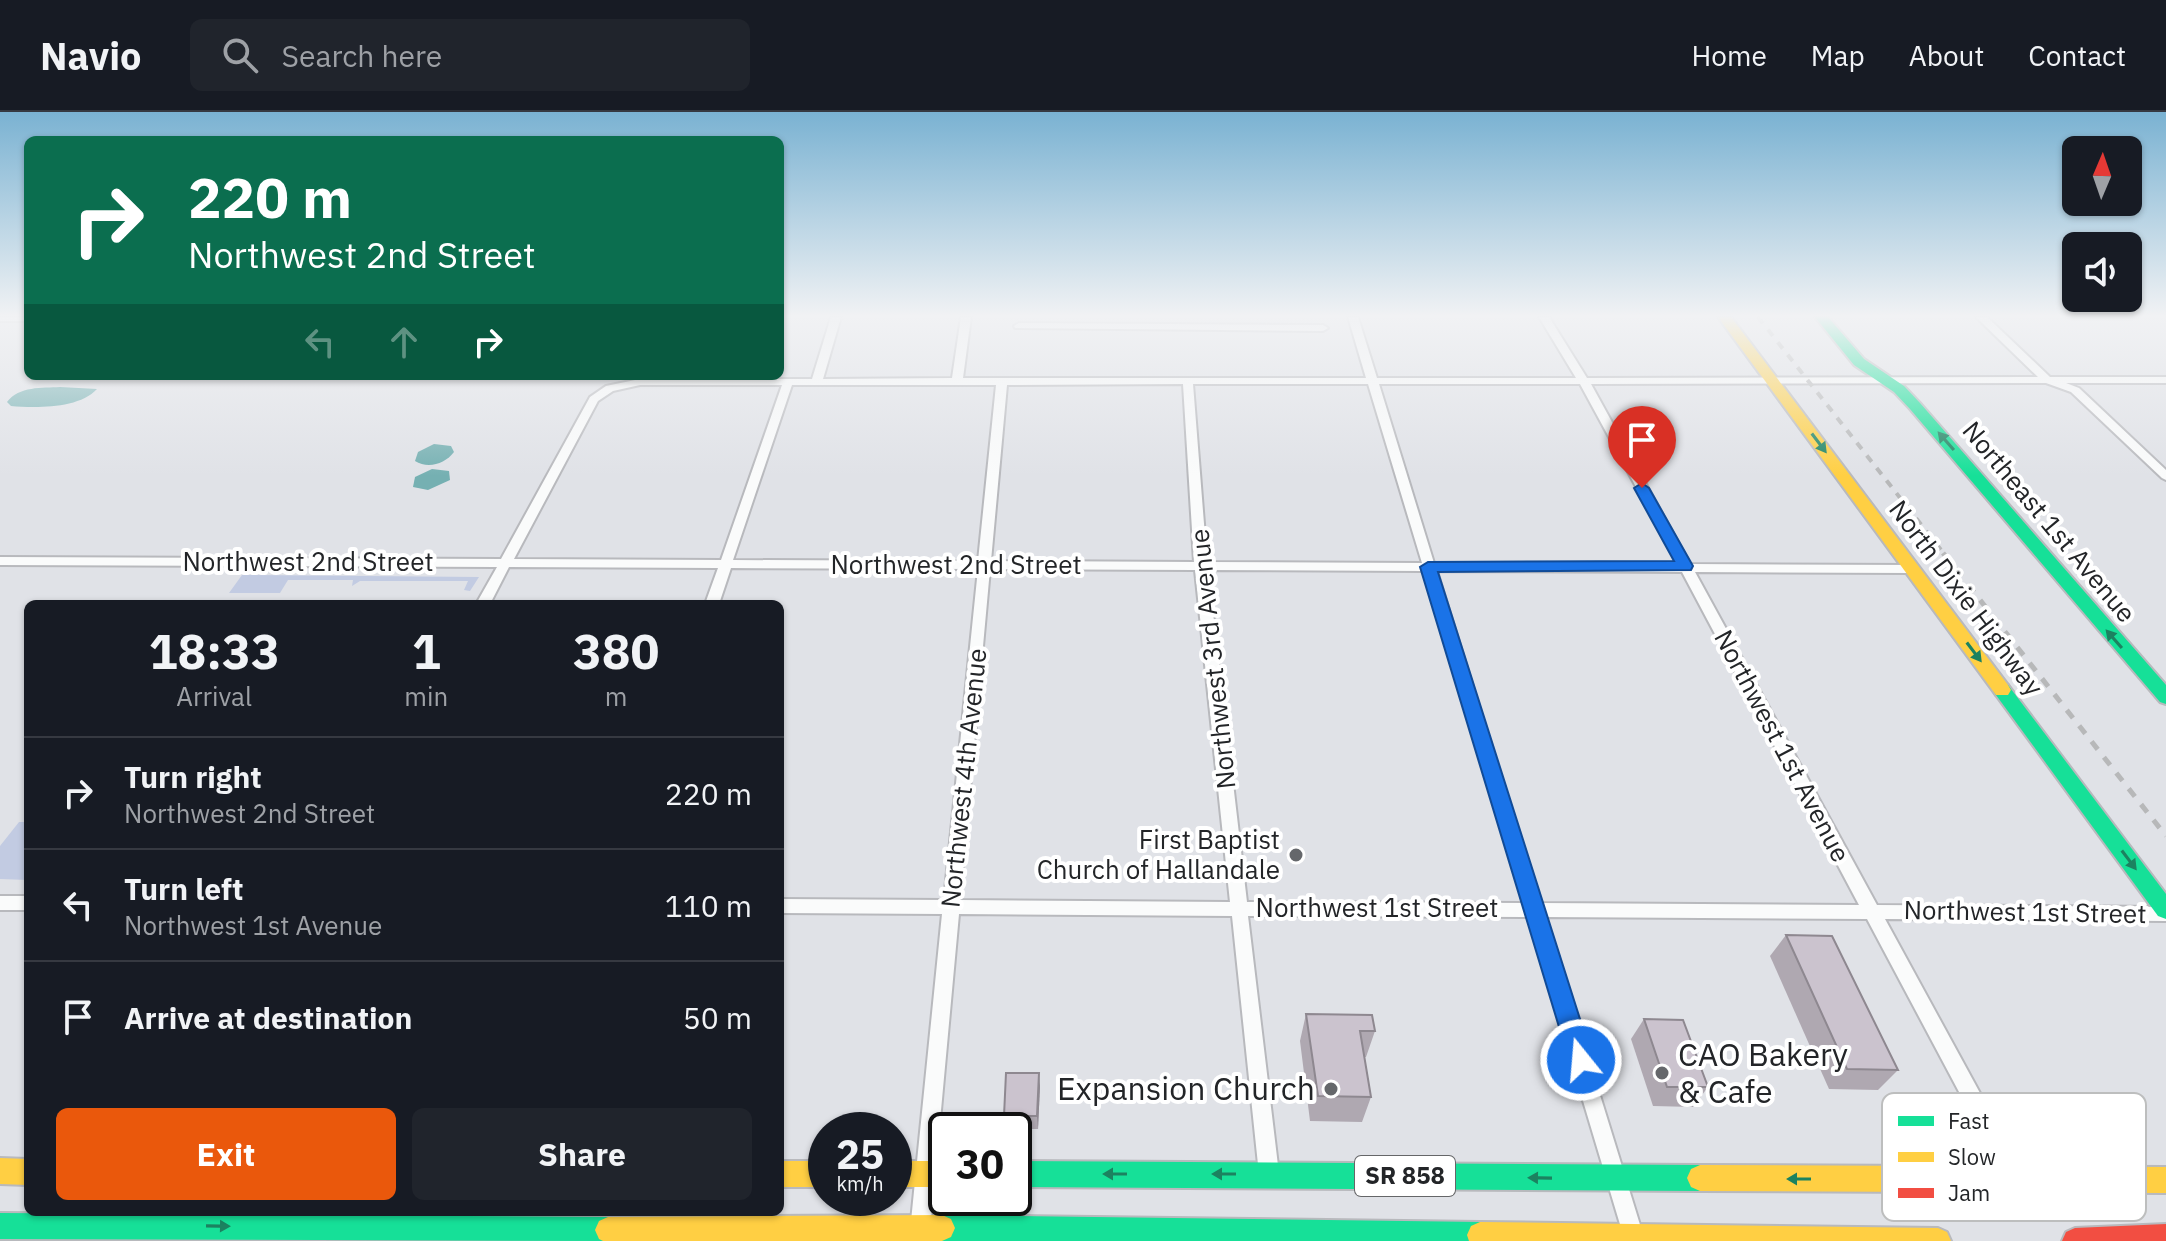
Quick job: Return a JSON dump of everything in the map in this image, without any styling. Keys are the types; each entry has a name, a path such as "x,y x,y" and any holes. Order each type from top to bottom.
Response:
{"main road":[{"name":"North Dixie Highway","path":"1764,370 2166,912"},
{"name":"Northeast 1st Avenue","path":"1870,370 1899,389 1915,406 2166,697"},
{"path":"0,1171 24,1172"},
{"path":"784,1174 808,1174"},
{"name":"SR 858","path":"1032,1174 1882,1178"},
{"name":"SR 858","path":"2146,1180 2166,1180"},
{"name":"SR 858","path":"0,1226 151,1226 503,1236 1275,1236 1938,1241"},
{"path":"2075,1241 2166,1237"}],"street":[{"path":"817,381 820,370"},
{"path":"957,382 959,370"},
{"path":"1368,370 1635,1239"},
{"name":"Northwest 1st Avenue","path":"1577,370 1969,1093"},
{"path":"2036,370 2047,380 2075,390 2166,476"},
{"path":"485,600 594,399 610,388 638,380"},
{"path":"690,380 1585,383 2166,380"},
{"path":"713,600 788,382"},
{"name":"Northwest 4th Avenue","path":"940,1112 951,907 1002,382"},
{"name":"Northwest 3rd Avenue","path":"1188,383 1201,567 1269,1174"},
{"name":"Northwest 2nd Street","path":"0,561 1913,569"},
{"path":"0,903 24,903"},
{"name":"Northwest 1st Street","path":"784,906 2166,912"},
{"name":"Northwest 4th Avenue","path":"920,1235 928,1206"}],"shaded area":[{"path":"60,387 97,389 89,396 56,406 11,406 7,402 24,390"},
{"path":"434,444 451,446 454,452 436,464 425,465 415,461 418,452"},
{"path":"432,469 449,471 450,480 428,490 413,487 415,477"},
{"path":"242,575 479,577 470,591 464,590 468,581 360,581 352,586 353,580 288,580 280,593 229,593"},
{"path":"19,822 24,822 24,880 0,879 0,846"}],"building":[{"path":"1786,935 1832,936 1898,1070 1847,1069"},
{"path":"1306,1014 1372,1015 1375,1031 1360,1031 1371,1097 1318,1096"},
{"path":"1644,1019 1683,1020 1708,1087 1667,1087"},
{"path":"1006,1073 1039,1073 1037,1116 1032,1116 1032,1112 1004,1112"}],"railway":[{"path":"1799,370 1945,555"},
{"path":"1943,553 2166,836"}],"traffic: fast":[{"path":"1870,370 1899,389 1915,406 2166,697"},
{"path":"2002,690 2166,910"},
{"path":"1032,1174 1700,1178"},
{"path":"0,1226 608,1230"},
{"path":"942,1228 1480,1235"}],"traffic: slow":[{"path":"1763,370 2002,690"},
{"path":"0,1171 24,1172"},
{"path":"784,1174 808,1174"},
{"path":"912,1174 928,1174"},
{"path":"1700,1178 1882,1179"},
{"path":"2146,1180 2166,1180"},
{"path":"608,1230 942,1228"},
{"path":"1480,1235 1938,1241"}],"traffic: jam":[{"path":"2075,1241 2166,1237"}],"place":[{"name":"First Baptist Church of Hallandale","path":"1296,855"},
{"name":"CAO Bakery & Cafe","path":"1662,1073"},
{"name":"Expansion Church","path":"1331,1089"}],"route":[{"path":"1581,1060 1428,567 1685,566 1642,488"}]}
